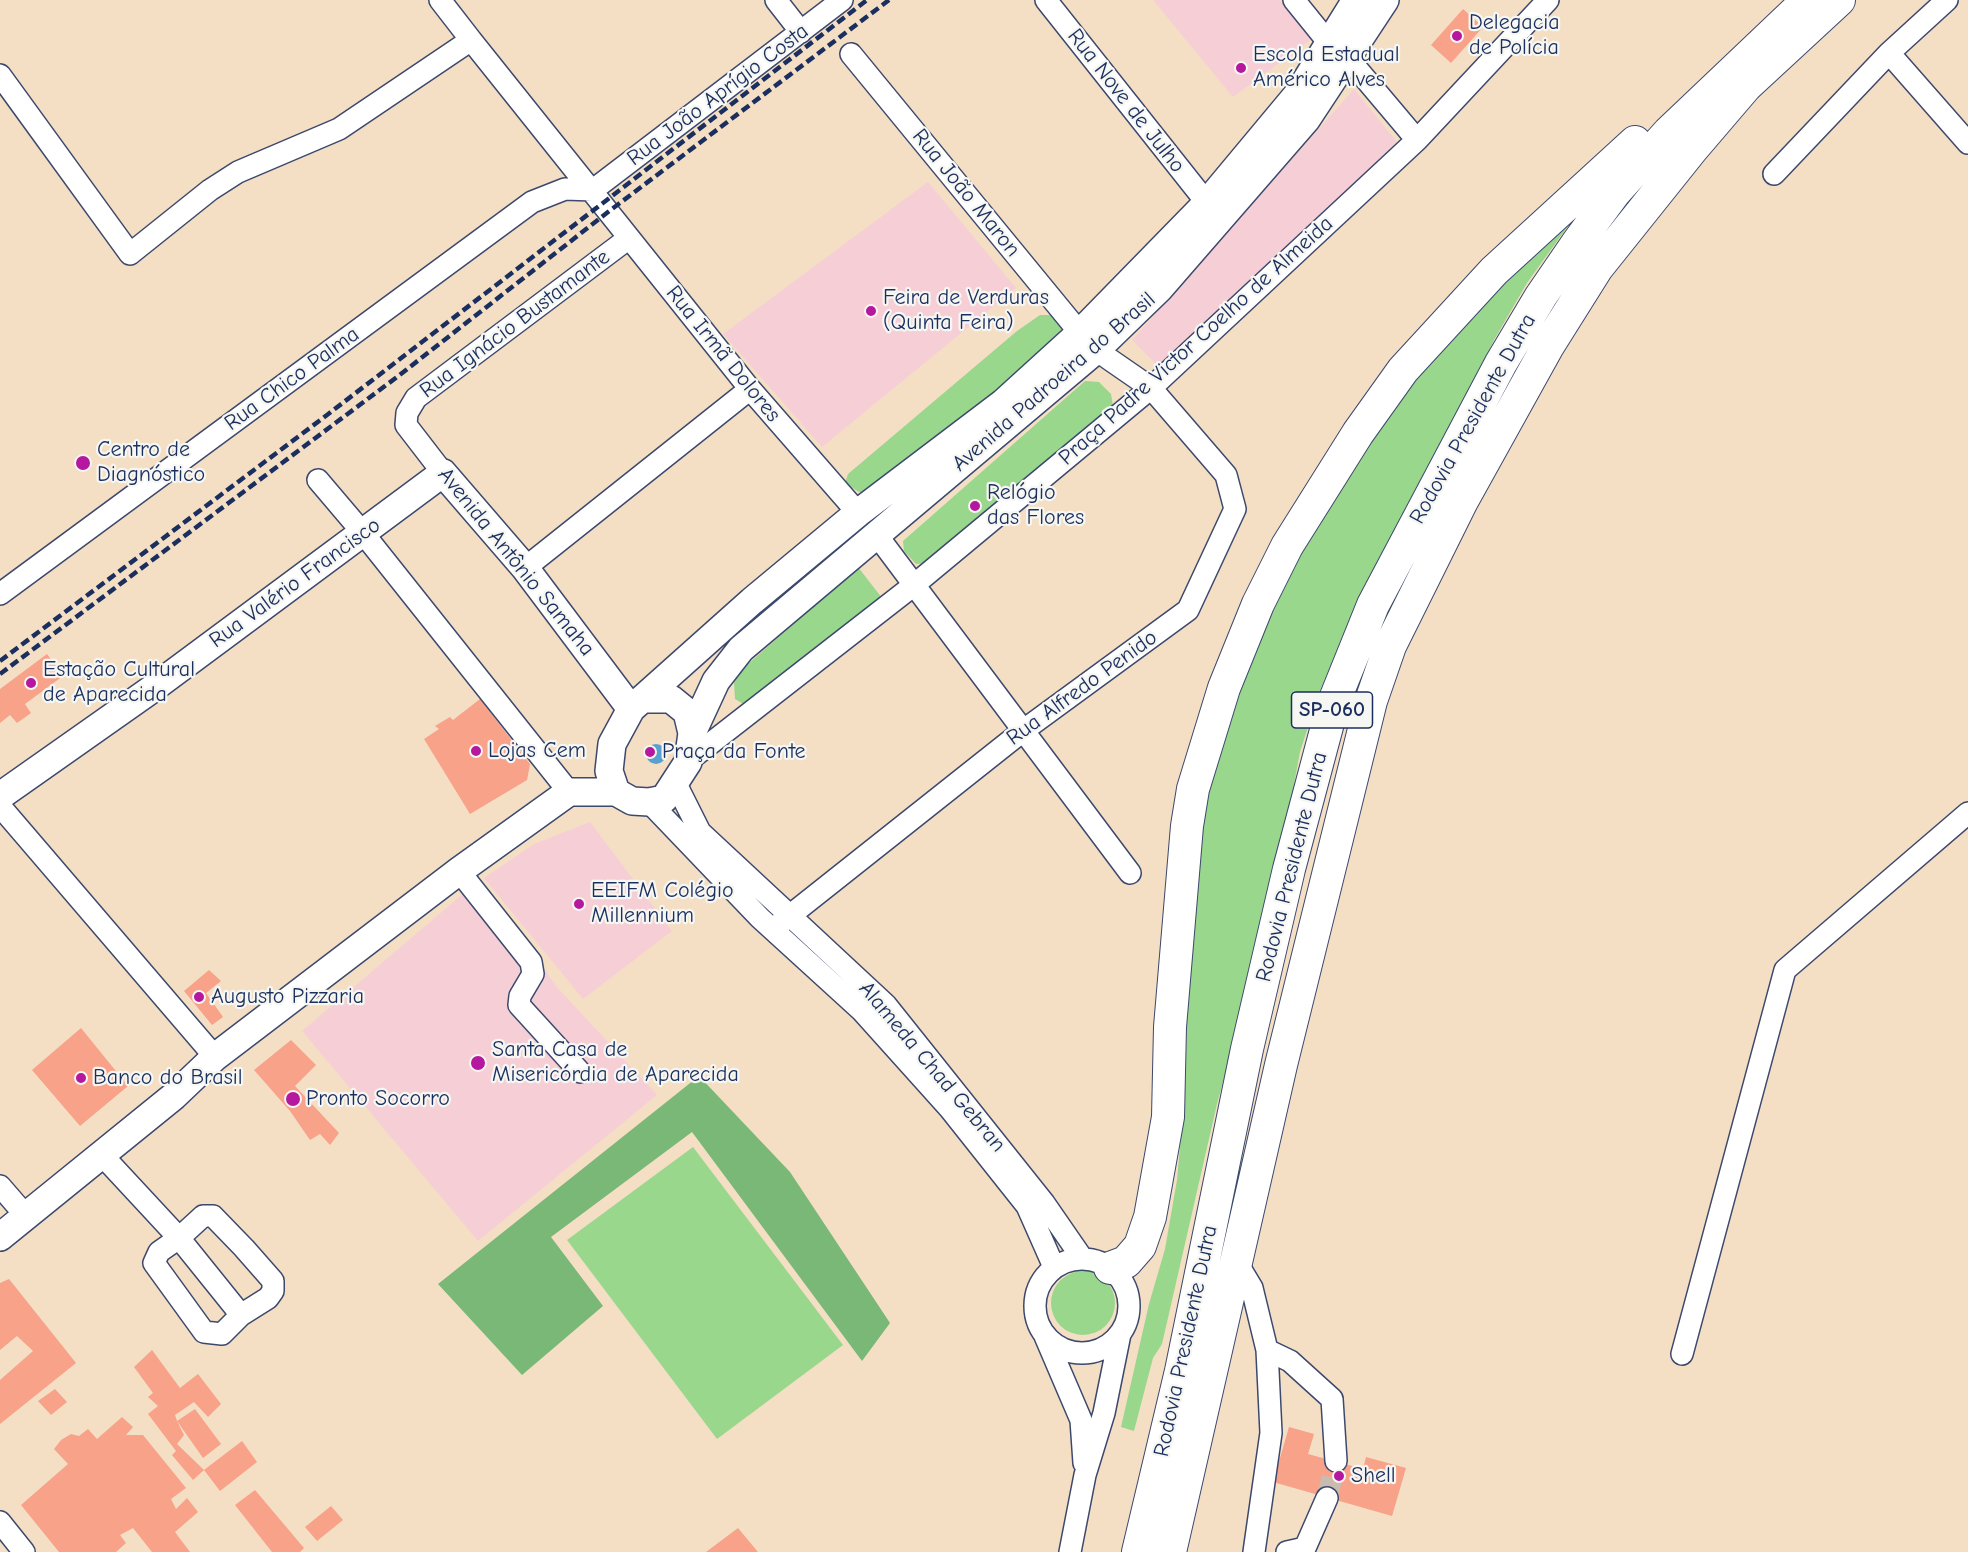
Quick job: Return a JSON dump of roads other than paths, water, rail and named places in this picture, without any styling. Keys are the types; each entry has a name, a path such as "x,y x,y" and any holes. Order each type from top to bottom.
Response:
{"highway":[{"path":"1096,1263 1126,1262 1140,1246 1150,1216 1168,1117 1170,1027 1187,826 1193,789 1224,688 1258,604 1287,546 1358,433 1403,370 1494,271 1728,54 1795,0"},
{"name":"Rodovia Presidente Dutra","path":"1138,1552 1181,1371 1247,1049 1289,869 1333,704 1373,605 1501,363 1540,296 1578,242 1615,192 1669,132 1808,0"},
{"name":"Rodovia Presidente Dutra","path":"1170,1552 1284,1054 1371,701 1395,637 1462,501 1548,346 1597,268 1746,86 1839,0"}],"main road":[{"name":"Avenida Padroeira do Brasil","path":"638,704 752,601 858,513 1003,403 1153,296 1255,182 1306,120 1356,0"},
{"name":"Avenida Padroeira do Brasil","path":"692,733 716,681 741,649 876,534 1088,341 1297,95 1385,0"},
{"name":"Avenida Antônio Samaha","path":"443,473 638,704"},
{"name":"Rua Valério Francisco","path":"0,796 152,689 443,473"},
{"path":"858,513 876,534"},
{"path":"0,1237 174,1096 215,1057 459,871 568,792 616,792 633,801 649,802 664,799 682,771 692,733 687,712 671,699 638,704 612,744 609,771 616,792"}],"street":[{"name":"Rua Irmã Dolores","path":"440,0 750,389 858,513"},
{"path":"776,0 801,32"},
{"name":"Rua João Aprígio Costa","path":"593,190 842,0"},
{"name":"Rua Nove de Julho","path":"1046,0 1207,203"},
{"path":"1294,0 1417,140"},
{"name":"Praça Padre Victor Coelho de Almeida","path":"682,771 914,585 1151,388 1417,140 1548,0"},
{"path":"1774,174 1889,53 1945,1"},
{"path":"0,75 130,254 210,190 238,171 339,129 471,40"},
{"path":"1889,53 1968,143"},
{"name":"Rua João Maron","path":"851,54 1088,341 1151,388"},
{"name":"Rua Chico Palma","path":"0,594 532,202 565,189 593,190"},
{"name":"Rua Ignácio Bustamante","path":"407,413 416,398 628,238"},
{"name":"Rua Alfredo Penido","path":"773,929 1024,730 1188,610 1235,509 1226,475 1151,388"},
{"path":"525,568 750,389"},
{"name":"Avenida Antônio Samaha","path":"407,413 406,425 443,473"},
{"path":"318,480 363,533 568,792"},
{"path":"876,534 1130,873"},
{"name":"Alameda Chad Gebran","path":"682,771 700,832 886,1005 972,1124 1027,1206 1054,1267"},
{"name":"Alameda Chad Gebran","path":"649,802 773,929 862,1011 972,1124 1096,1263"},
{"path":"0,806 215,1057"},
{"path":"1682,1354 1689,1317 1785,970 1968,813"},
{"path":"459,871 531,962 533,974 520,996 519,1005 580,1072"},
{"path":"841,993 856,976"},
{"path":"101,1154 179,1238 241,1315"},
{"path":"0,1186 26,1216"},
{"path":"203,1216 213,1216 273,1281 273,1291 268,1298 241,1315 222,1334 204,1332 175,1296 154,1263 159,1252 179,1238 203,1216"},
{"path":"1043,1333 1054,1344 1082,1353 1096,1351 1110,1344 1120,1334 1127,1321 1130,1306 1128,1291 1121,1278 1096,1263 1068,1260 1054,1267 1044,1278 1037,1291 1034,1305 1036,1320 1081,1420 1085,1475"},
{"path":"1237,1263 1252,1288 1268,1350 1271,1432 1254,1552"},
{"path":"1070,1552 1085,1475 1104,1413 1120,1334"},
{"path":"1268,1350 1290,1361 1332,1399 1336,1461"},
{"path":"1287,1552 1305,1548 1327,1498"},
{"path":"0,1522 24,1552"}],"water":[{"path":"656,744 663,747 666,754 663,761 656,764 649,761 646,754 649,747"}],"tunnel":[{"path":"1327,1498 1336,1461"}],"railway":[{"path":"0,661 327,415 867,0"},
{"path":"0,674 397,377 608,212 889,0"}],"place":[{"name":"Delegacia de Polícia","path":"1457,36"},
{"name":"Escola Estadual Américo Alves","path":"1241,68"},
{"name":"Feira de Verduras (Quinta Feira)","path":"871,311"},
{"name":"Centro de Diagnóstico","path":"83,463"},
{"name":"Relógio das Flores","path":"975,506"},
{"name":"Estação Cultural de Aparecida","path":"31,683"},
{"name":"Lojas Cem","path":"476,751"},
{"name":"Praça da Fonte","path":"650,752"},
{"name":"EEIFM Colégio Millennium","path":"579,904"},
{"name":"Augusto Pizzaria","path":"199,997"},
{"name":"Santa Casa de Misericórdia de Aparecida","path":"478,1063"},
{"name":"Banco do Brasil","path":"81,1078"},
{"name":"Pronto Socorro","path":"293,1099"},
{"name":"Shell","path":"1339,1476"}]}
